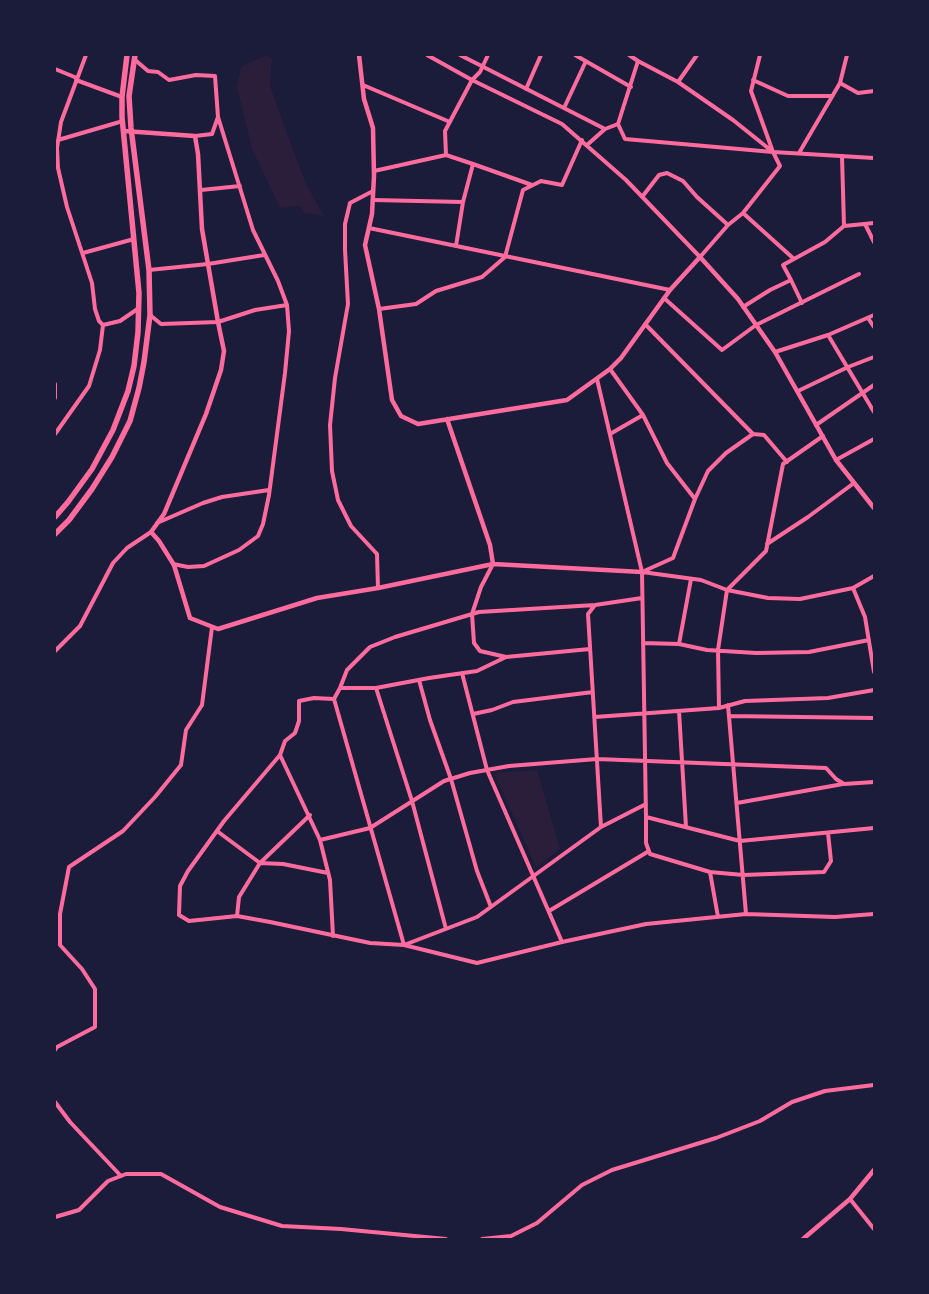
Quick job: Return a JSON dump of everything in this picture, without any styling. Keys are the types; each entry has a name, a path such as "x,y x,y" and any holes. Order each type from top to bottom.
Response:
{"highway":[{"path":"55,517 92,469 113,430 128,391 134,366 139,308 123,121 122,97 127,55"},
{"path":"55,534 69,520 92,489 112,456 130,421 139,388 150,315 149,270 129,96 135,57"}],"street":[{"path":"86,55 61,122 57,148 58,168 67,207 92,283 95,309 99,321 103,325"},
{"path":"427,55 472,80 562,124 582,140 642,197 700,257 743,307 775,352 836,460 874,508"},
{"path":"460,55 606,129"},
{"path":"446,155 445,132 472,80 488,55"},
{"path":"526,89 541,55"},
{"path":"575,55 630,87"},
{"path":"629,55 678,82 733,120 773,152"},
{"path":"678,82 697,55"},
{"path":"359,56 364,99 372,128 374,171 373,200 365,244 379,309 392,400 401,416 418,424 567,400 610,369 670,290 728,225 743,213 780,166 751,91 760,55"},
{"path":"799,153 840,83 847,55"},
{"path":"135,57 148,70 158,72 169,80 196,75 215,76 218,117 253,230 278,282 287,306 289,331 269,490 263,524 258,536 239,550 204,566 173,564"},
{"path":"564,108 586,61"},
{"path":"638,61 618,124 625,139 773,152 874,158"},
{"path":"55,69 122,97"},
{"path":"754,80 788,96 832,96"},
{"path":"840,83 858,93 874,91"},
{"path":"363,86 450,122"},
{"path":"124,132 195,136 212,134 218,117"},
{"path":"58,140 123,121"},
{"path":"587,145 606,129 618,124"},
{"path":"55,651 80,626 113,563 127,548 151,532 164,514 203,420 221,370 224,351 202,229 200,169 195,136"},
{"path":"379,309 416,304 436,291 482,277 505,257 524,190 541,181 562,185 582,140"},
{"path":"374,171 446,155 532,185"},
{"path":"842,156 844,226"},
{"path":"456,246 463,202 473,164"},
{"path":"642,197 658,175 667,173 683,181 697,197 728,225"},
{"path":"200,190 240,186"},
{"path":"373,191 350,203 345,224 348,304 335,378 330,425 332,471 338,500 351,526 377,554 378,588"},
{"path":"373,200 463,202"},
{"path":"743,213 794,259"},
{"path":"802,303 783,266 825,242 844,226 874,223"},
{"path":"865,224 874,242"},
{"path":"369,228 670,290"},
{"path":"83,253 134,239"},
{"path":"149,270 208,264 264,255"},
{"path":"664,298 722,350 756,325 859,274"},
{"path":"743,307 770,290 791,280"},
{"path":"150,315 162,324 218,322 255,310 287,306"},
{"path":"103,325 120,321 139,308"},
{"path":"775,352 828,335 874,315"},
{"path":"868,318 874,328"},
{"path":"645,324 753,434"},
{"path":"55,434 89,386 100,350 103,325"},
{"path":"828,335 874,412"},
{"path":"798,392 848,367 874,357"},
{"path":"610,369 643,415 667,462 695,499"},
{"path":"597,379 642,572 646,843 650,854 710,872 743,875 824,872 832,861 828,833"},
{"path":"55,384 55,398"},
{"path":"816,424 874,385"},
{"path":"610,434 643,415"},
{"path":"448,419 490,545 494,564 481,587 472,614 474,643 480,651 506,657 590,649"},
{"path":"642,572 673,558 695,499 708,471 726,453 753,434 764,435 787,462"},
{"path":"718,708 718,650 727,590 766,551 783,464 823,436"},
{"path":"836,460 874,439"},
{"path":"767,544 854,483"},
{"path":"157,523 222,497 269,490"},
{"path":"151,532 173,564 190,618 218,629 317,598 378,588 494,564 642,572 701,580 727,590 768,598 800,599 853,588 874,576"},
{"path":"679,644 692,579"},
{"path":"853,588 865,617 874,672"},
{"path":"404,945 334,699 347,670 370,647 395,637 479,612 595,605 642,598"},
{"path":"595,605 588,614 601,827"},
{"path":"55,1050 58,1046 95,1027 95,989 82,969 60,944 60,914 69,867 123,831 155,797 181,765 186,730 202,705 212,627"},
{"path":"643,643 679,644 708,650 756,653 809,652 869,640"},
{"path":"340,688 376,688 477,671 506,657"},
{"path":"462,673 487,770 562,942"},
{"path":"419,680 430,720 451,779 477,871 491,907"},
{"path":"376,688 412,801 446,929"},
{"path":"595,717 718,708 745,701 828,698 874,690"},
{"path":"473,714 492,710 513,702 593,692"},
{"path":"334,699 314,698 299,701 299,721 295,733 285,741 280,755 217,831 188,871 180,886 179,915 190,921 238,916 370,943 404,945 477,963 646,924 746,914 834,917 874,914"},
{"path":"728,706 746,914"},
{"path":"679,711 686,827"},
{"path":"729,716 874,718"},
{"path":"280,755 310,815 320,840 328,873 333,936"},
{"path":"320,840 370,828 444,781 509,766 597,759 826,768 836,779 844,784"},
{"path":"737,803 844,784 874,782"},
{"path":"404,945 477,917 601,827 646,804"},
{"path":"238,916 238,897 260,862 310,815"},
{"path":"646,817 740,841 874,828"},
{"path":"217,831 260,862 283,864 328,873"},
{"path":"549,911 649,851"},
{"path":"710,872 718,917"},
{"path":"482,1239 511,1236 537,1223 582,1185 612,1170 716,1138 760,1121 792,1102 825,1091 874,1085"},
{"path":"55,1102 70,1122 121,1176"},
{"path":"804,1238 850,1199 874,1170"},
{"path":"55,1217 80,1210 108,1181 126,1174 160,1174 220,1207 282,1226 341,1229 446,1239"},
{"path":"850,1199 874,1229"}],"shaded area":[{"path":"266,55 272,58 270,86 288,136 306,184 324,216 304,213 299,206 280,208 252,149 237,87 241,67"},
{"path":"537,770 560,849 536,867 494,773"}]}
